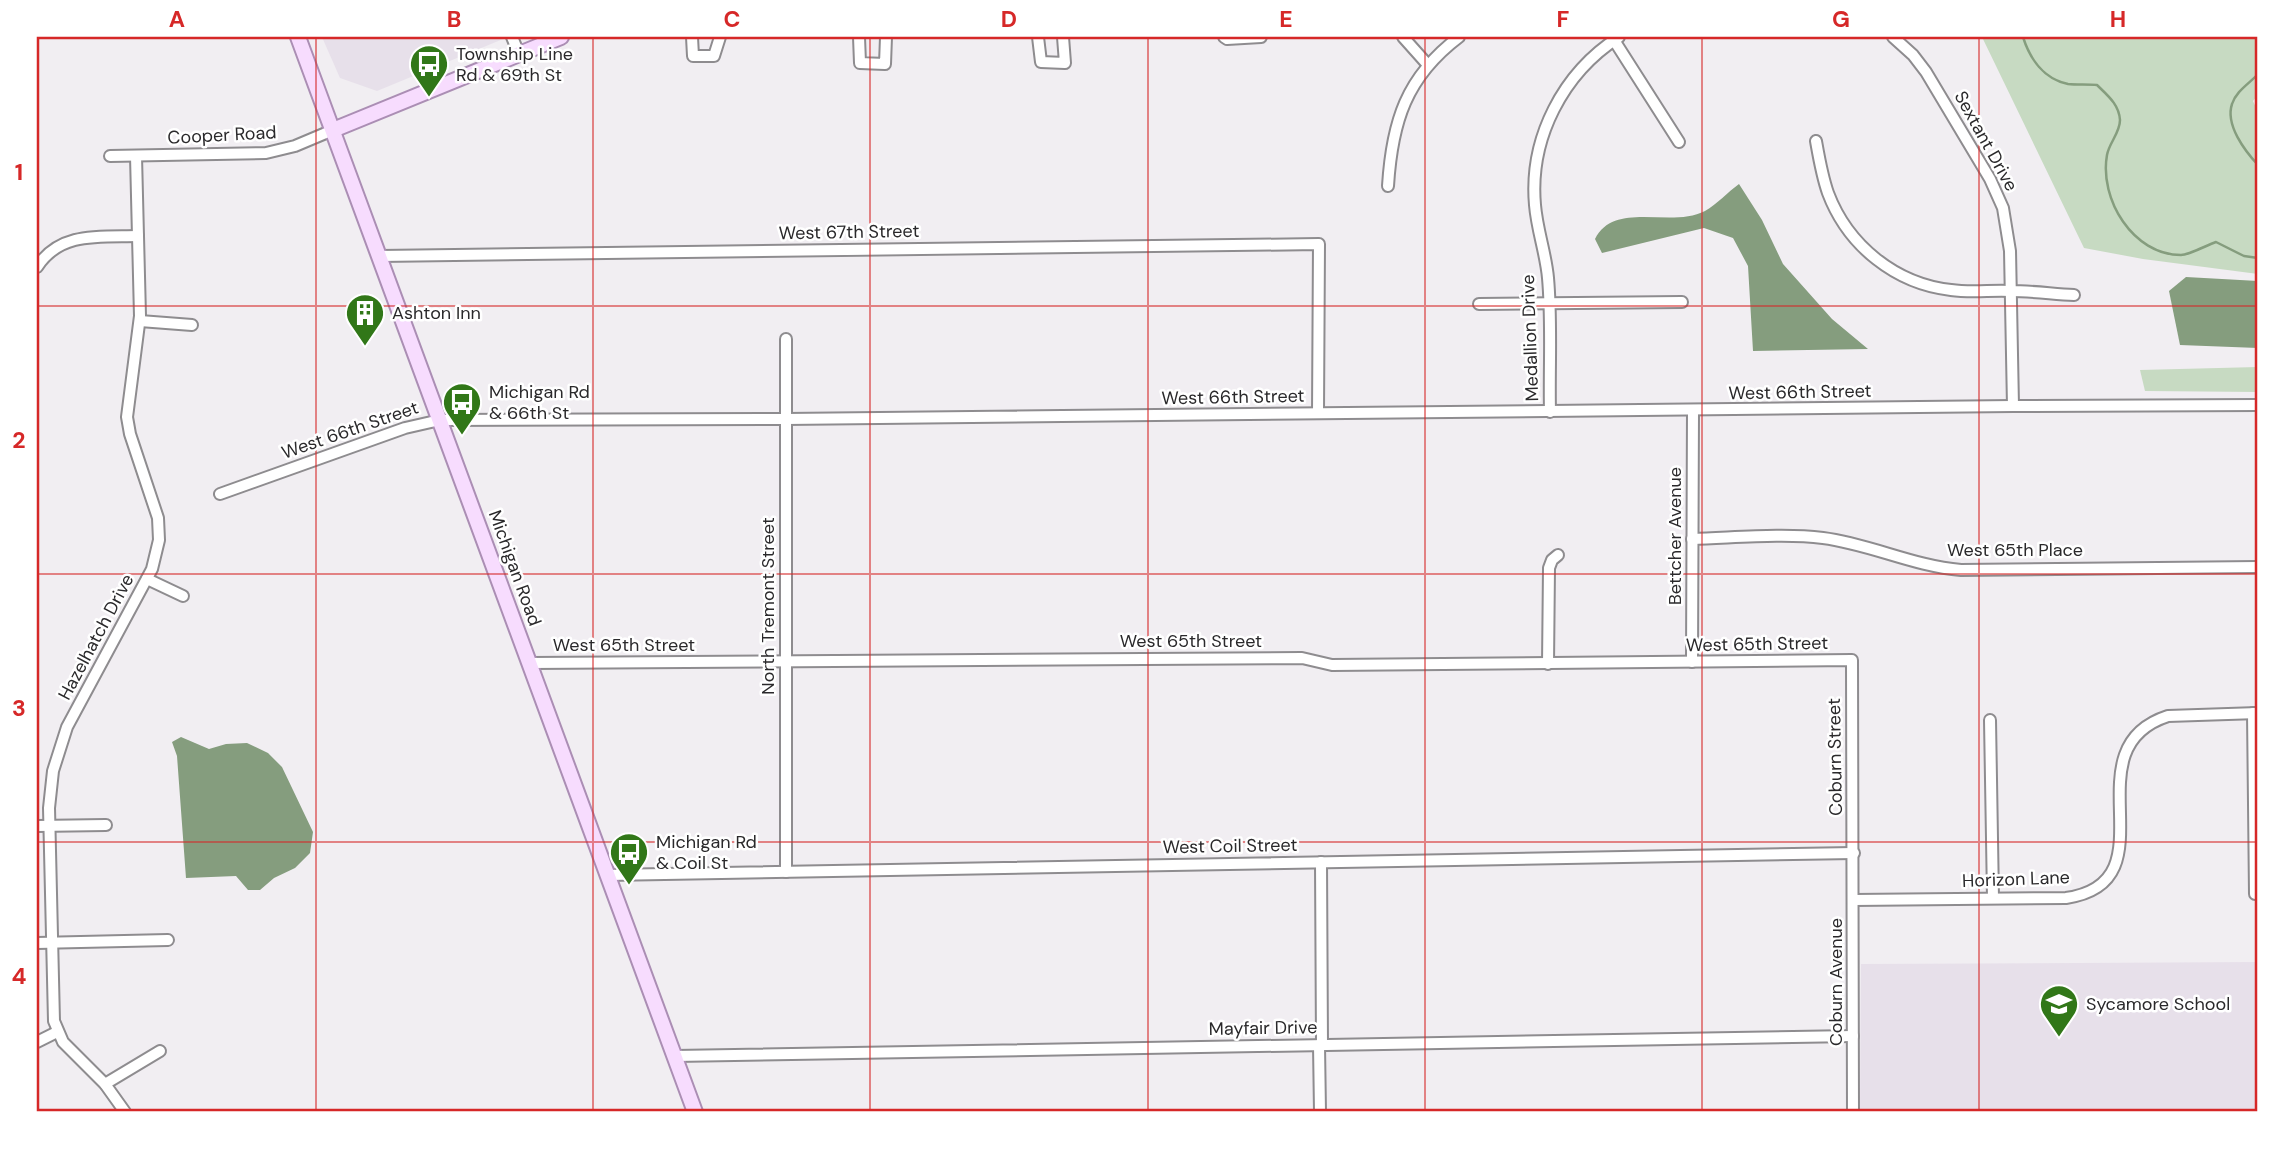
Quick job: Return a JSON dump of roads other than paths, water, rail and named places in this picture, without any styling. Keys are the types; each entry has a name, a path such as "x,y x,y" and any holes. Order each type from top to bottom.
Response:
{"main road":[{"name":"Michigan Road","path":"298,37 695,1112"},
{"path":"333,130 561,37"}],"street":[{"path":"512,37 519,54"},
{"path":"692,37 693,55 714,56 720,37"},
{"path":"859,37 860,63 872,64 885,64 886,37"},
{"path":"1038,37 1041,62 1065,63 1063,37"},
{"path":"1224,37 1261,37"},
{"path":"1403,37 1428,65"},
{"path":"1388,186 1391,143 1396,122 1409,92 1428,65 1460,37"},
{"name":"Sextant Drive","path":"1893,37 1913,55 1926,72 1995,188 2003,208 2010,238 2012,406"},
{"path":"1615,38 1679,142"},
{"name":"Medallion Drive","path":"1550,412 1548,277 1534,197 1535,172 1540,144 1550,117 1568,85 1592,58 1615,38"},
{"name":"Cooper Road","path":"110,156 266,153 295,146 333,130"},
{"path":"1816,141 1824,179 1835,209 1853,236 1876,259 1907,278 1937,288 1957,291 2074,295"},
{"name":"Hazelhatch Drive","path":"125,1112 105,1084 69,1049 58,1032 52,1014 51,942 43,826 51,780 64,734 147,579 158,546 158,518 130,434 127,416 139,321 136,156"},
{"path":"37,267 53,249 68,241 88,237 138,236"},
{"name":"West 67th Street","path":"380,256 1319,244 1318,413"},
{"path":"1479,304 1682,302"},
{"path":"139,321 191,325"},
{"name":"North Tremont Street","path":"786,339 786,872"},
{"name":"West 66th Street","path":"220,494 405,428 440,420 2258,405"},
{"name":"Bettcher Avenue","path":"1692,411 1692,662"},
{"name":"West 65th Place","path":"1692,539 1824,538 1857,544 1916,563 1961,570 2258,567"},
{"path":"1548,664 1549,568 1558,555"},
{"path":"147,579 183,596"},
{"name":"West 65th Street","path":"530,663 1303,657 1332,665 1852,660"},
{"name":"Coburn Street","path":"1852,660 1854,853"},
{"path":"2255,713 2255,894"},
{"name":"Horizon Lane","path":"1853,900 2074,896 2096,887 2115,864 2120,845 2119,773 2122,757 2132,740 2146,725 2176,714 2255,713"},
{"path":"1990,720 1993,898"},
{"path":"43,826 106,825"},
{"name":"West Coil Street","path":"608,875 1854,853"},
{"name":"Coburn Avenue","path":"1853,1112 1854,853"},
{"path":"1320,1112 1321,862"},
{"path":"37,943 168,940"},
{"path":"37,1041 58,1032"},
{"name":"Mayfair Drive","path":"675,1056 1853,1037"},
{"path":"105,1084 160,1051"}],"waterway":[{"path":"2023,37 2034,60 2045,73 2068,84 2097,85 2115,105 2120,120 2107,155 2108,189 2123,222 2134,235 2148,246 2164,253 2184,255 2216,242 2244,256 2258,258"},
{"path":"2258,74 2237,95 2231,112 2231,120 2238,137 2258,165"}],"place":[{"name":"Township Line Rd & 69th St","path":"429,98"},
{"name":"Ashton Inn","path":"365,347"},
{"name":"Michigan Rd & 66th St","path":"462,436"},
{"name":"Michigan Rd & Coil St","path":"629,886"},
{"name":"Sycamore School","path":"2059,1038"}]}
